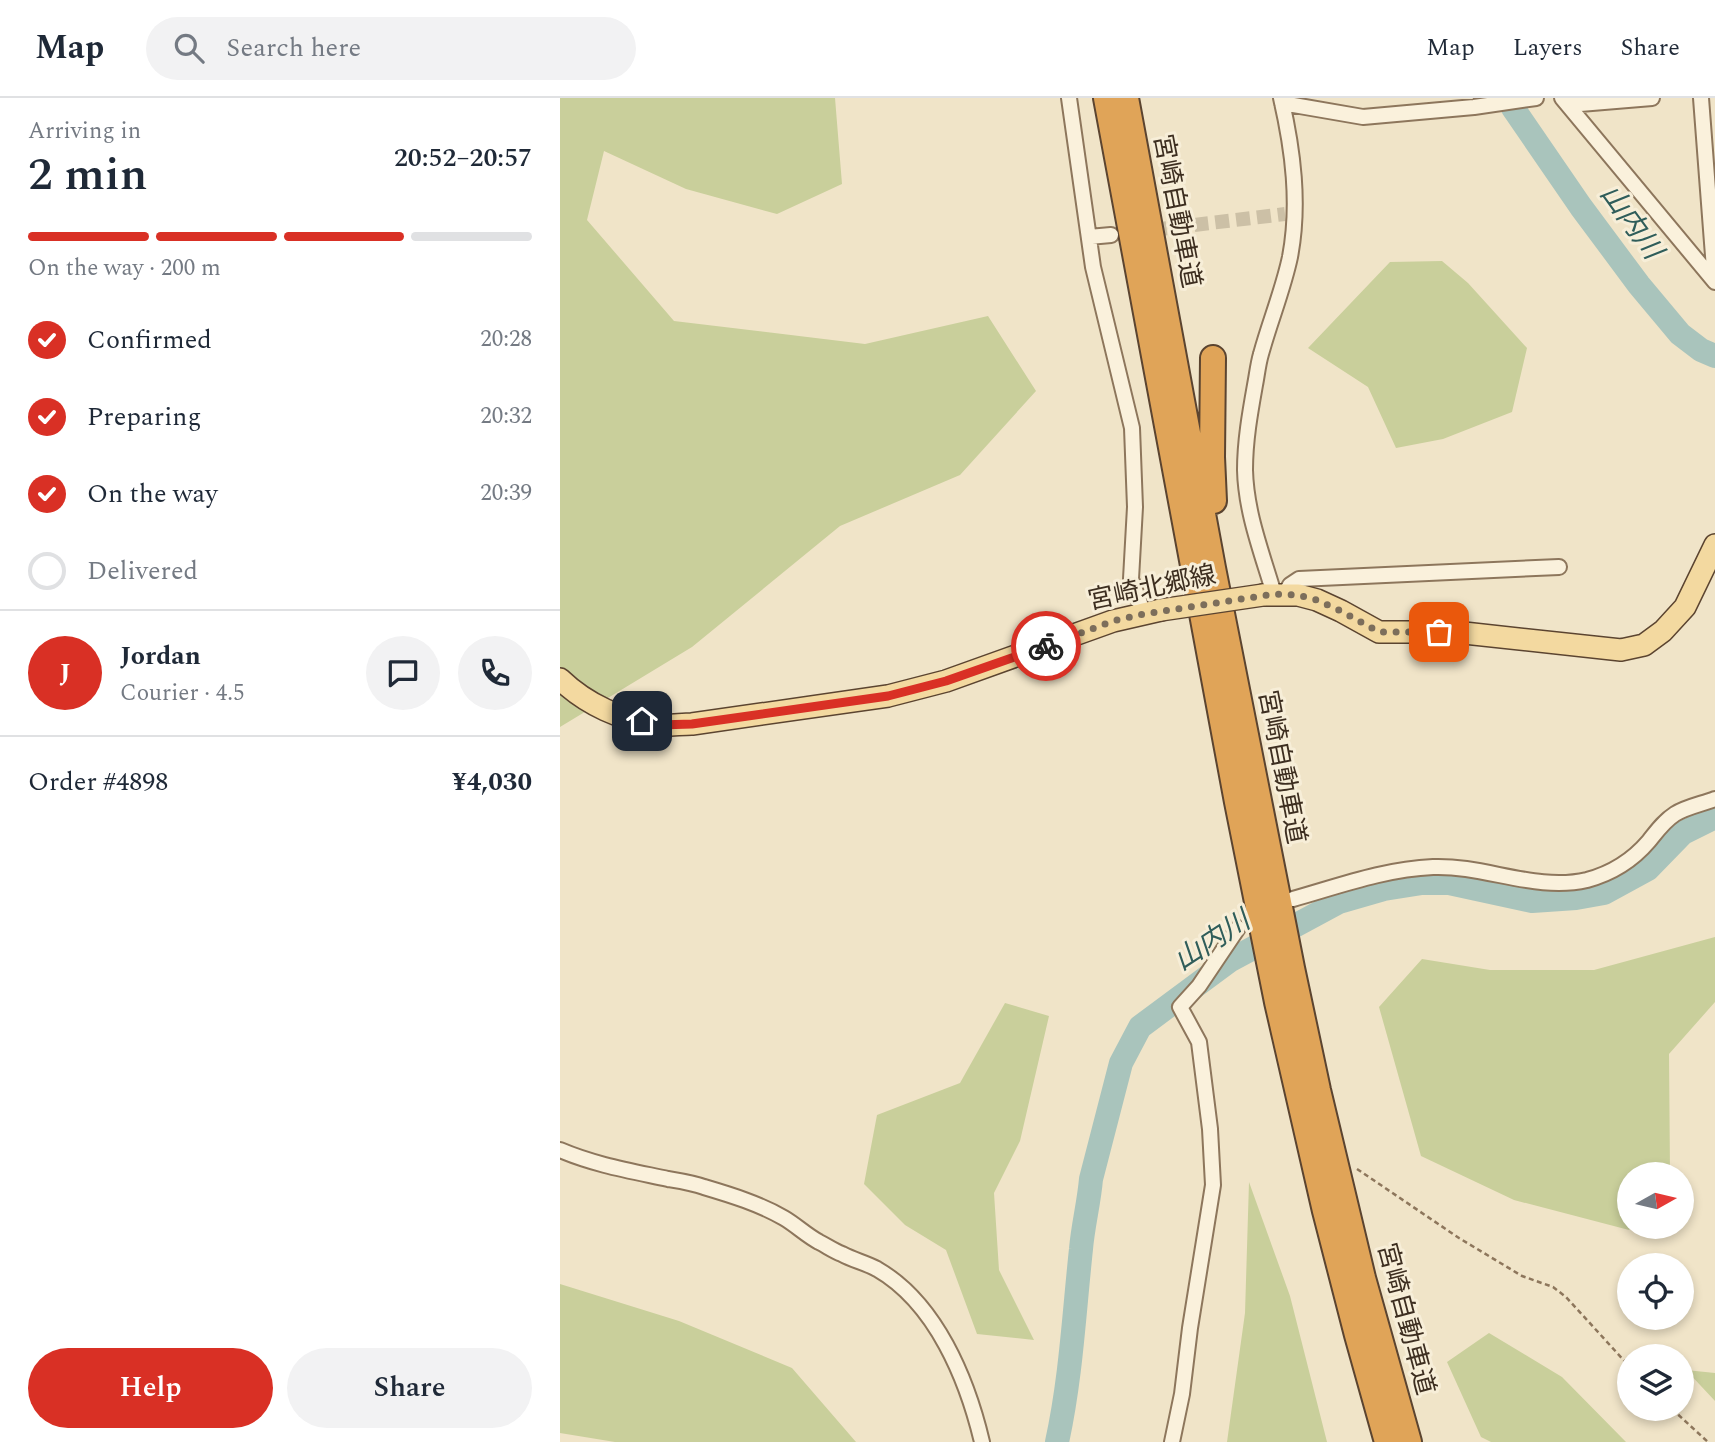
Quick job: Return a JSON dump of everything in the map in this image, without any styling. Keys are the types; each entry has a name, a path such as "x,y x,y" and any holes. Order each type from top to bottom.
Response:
{"highway":[{"name":"宮崎自動車道","path":"1106,98 1237,802 1277,1002 1325,1211 1387,1442"},
{"name":"宮崎自動車道","path":"1126,98 1243,724 1292,968 1363,1278 1409,1442"},
{"path":"1213,358 1214,502 1243,678 1243,724"}],"main road":[{"name":"宮崎北郷線","path":"560,679 589,702 625,718 659,725 692,724 888,696 946,681 1103,625 1152,612 1274,594 1298,595 1317,600 1379,632 1455,632 1621,650 1644,645 1663,632 1685,607 1715,545"}],"street":[{"path":"1069,98 1093,267 1132,428 1135,507 1131,579 1152,612"},
{"path":"1536,98 1474,107 1363,117 1282,101 1294,172 1290,255 1278,306 1260,355 1245,470 1247,500 1274,594 1298,579 1559,566"},
{"path":"1565,102 1652,98"},
{"path":"1701,98 1715,282"},
{"path":"1565,102 1715,282"},
{"path":"1089,237 1111,234"},
{"path":"1293,899 1376,875 1434,867 1466,869 1552,883 1584,881 1610,873 1625,864 1677,812 1715,799"},
{"path":"1172,1442 1182,1394 1213,1185 1210,1129 1199,1042 1180,1007 1199,986 1238,928"},
{"path":"560,1150 603,1166 703,1186 768,1209 820,1242 877,1269 916,1302 947,1345 964,1383 982,1442"}],"path":[{"path":"1354,1167 1459,1238 1522,1276 1553,1287 1566,1297 1617,1353"},
{"path":"1685,1421 1708,1442"}],"green space":[{"path":"560,98 835,98 842,184 777,214 686,189 604,151 587,220 674,321 865,344 988,316 1036,391 960,475 840,526 692,647 560,727"},
{"path":"1442,261 1468,283 1527,348 1512,412 1443,439 1396,448 1368,387 1308,348 1390,262"},
{"path":"1715,937 1715,1002 1669,1054 1670,1162 1617,1162 1617,1227 1514,1200 1421,1156 1379,1007 1422,959 1490,970 1594,970"},
{"path":"1005,1003 1049,1016 1020,1141 994,1193 999,1270 1034,1340 977,1334 946,1250 905,1225 864,1184 877,1115 960,1083"},
{"path":"1249,1182 1290,1296 1327,1442 1227,1442 1245,1313"},
{"path":"560,1284 679,1321 792,1368 856,1442 615,1442 560,1433"},
{"path":"1489,1333 1562,1377 1626,1442 1491,1442 1481,1437 1447,1362"},
{"path":"1694,1371 1715,1373 1715,1401 1694,1379"}],"waterway":[{"name":"山内川","path":"1513,108 1639,285 1680,334 1701,350 1715,356"},
{"name":"山内川","path":"1057,1442 1069,1370 1091,1179 1121,1063 1140,1027 1229,961 1339,902 1384,889 1422,883 1449,883 1532,901 1604,893 1648,869 1683,833 1715,817"}],"tunnel":[{"path":"1111,235 1285,214"}],"way so far":[{"path":"1046,646 1113,621 1161,610 1274,594 1298,595 1317,600 1379,632 1439,632"}],"route":[{"path":"642,721 659,725 692,724 888,696 946,681 1046,646"}]}
